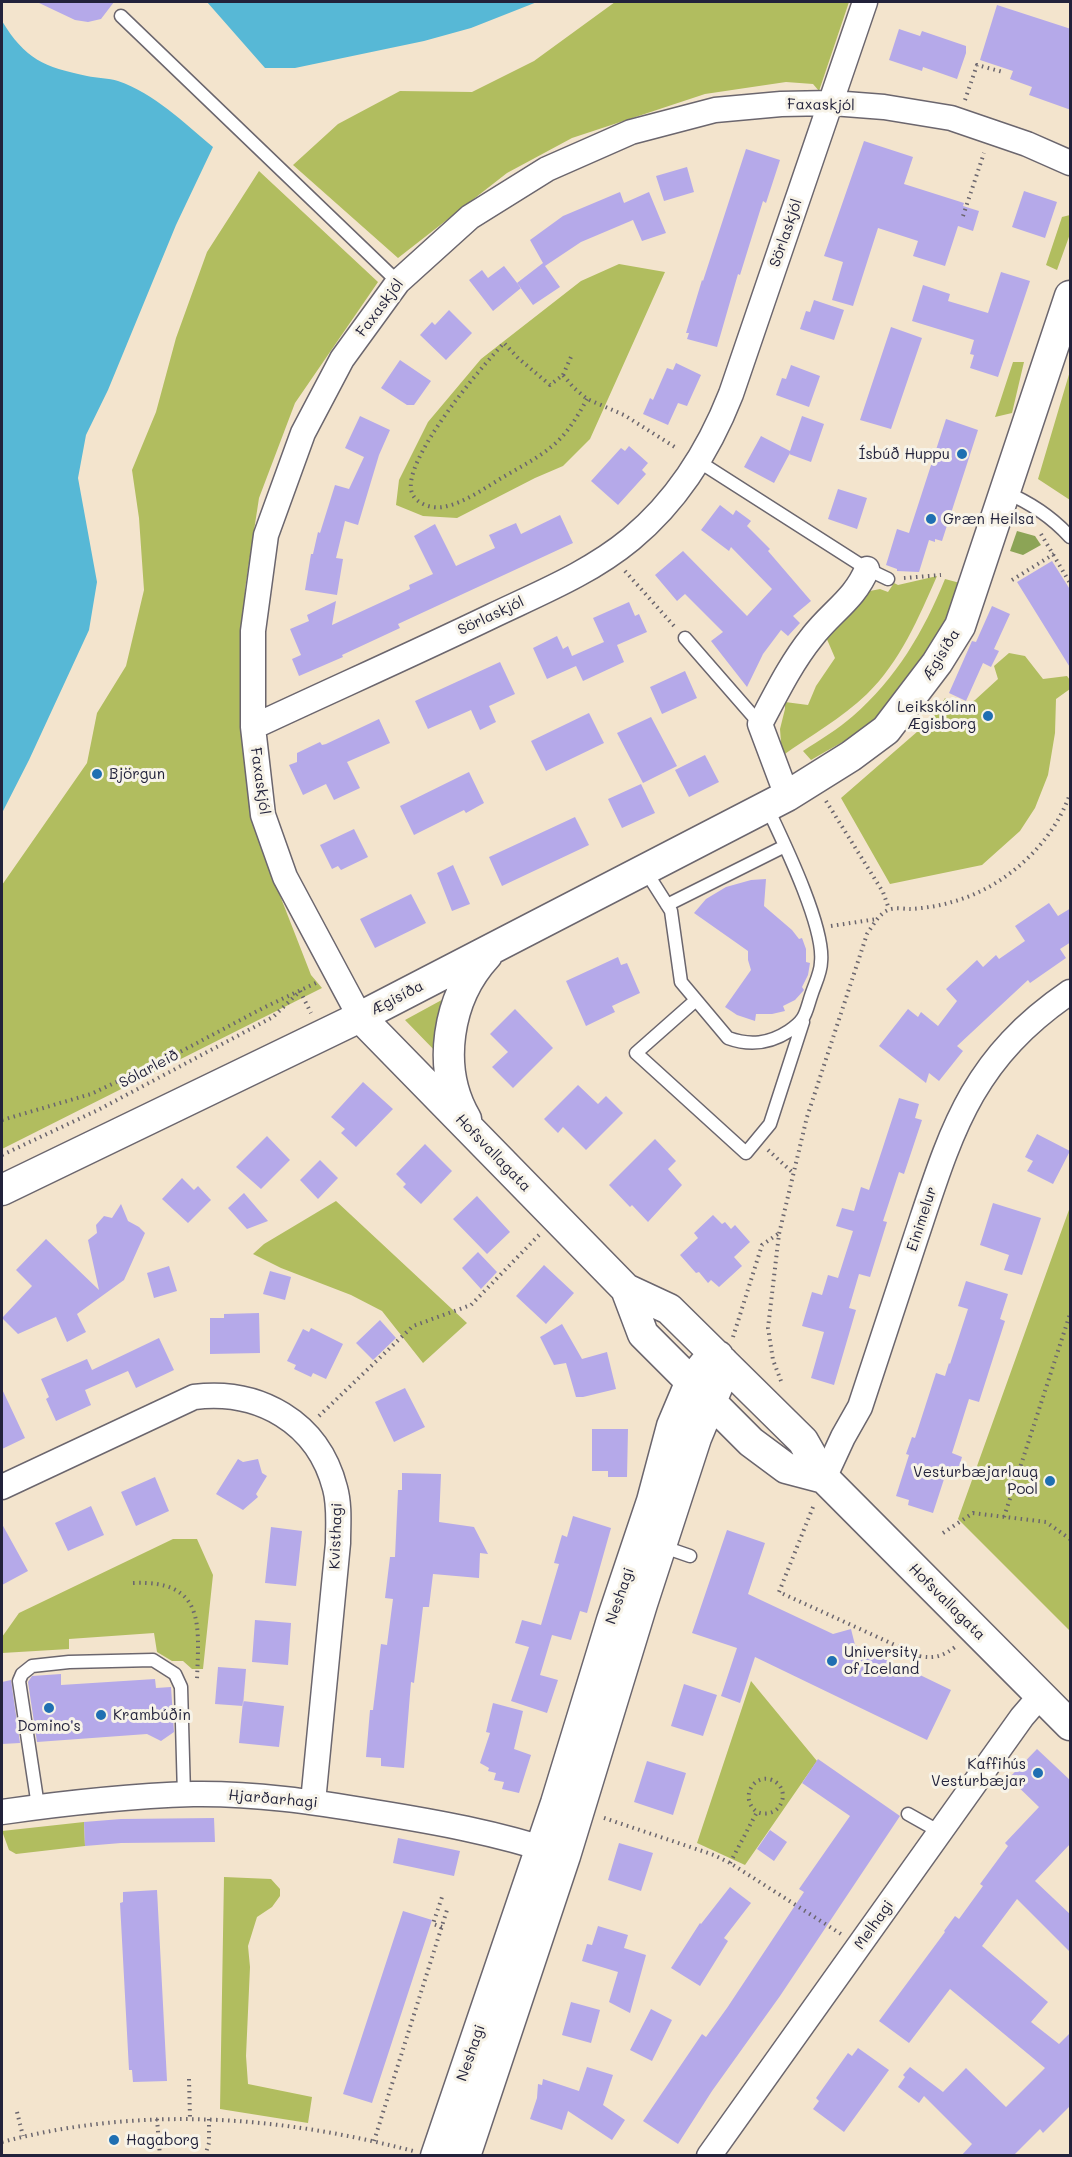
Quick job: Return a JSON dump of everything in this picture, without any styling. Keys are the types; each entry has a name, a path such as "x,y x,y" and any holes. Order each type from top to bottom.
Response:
{"street":[{"name":"Sörlaskjól","path":"253,727 589,569 611,555 657,515 698,461 715,431 731,394 865,2"},
{"name":"Faxaskjól","path":"360,1017 285,877 263,815 253,727 253,631 266,535 303,433 342,359 398,282 470,217 547,169 631,132 715,110 781,104 832,103 884,107 958,121 1027,144 1071,163"},
{"name":"Ægisíða","path":"2,1190 360,1017 493,949 777,801 814,780 886,730 938,663 960,626 1071,296"},
{"path":"777,801 760,724 787,674 812,636 860,585 867,569"},
{"path":"473,1132 462,1113 455,1092 449,1051 451,1032 456,1009 465,987 493,949"},
{"name":"Einimelur","path":"824,1478 860,1407 944,1154 962,1111 979,1082 1020,1031 1071,992"},
{"name":"Hofsvallagata","path":"360,1017 626,1289 669,1309 724,1354 803,1441 824,1478 1071,1725"},
{"name":"Hofsvallagata","path":"626,1289 643,1334 751,1442 786,1468 824,1478"},
{"name":"Neshagi","path":"427,2154 553,1852 661,1546 696,1438 721,1378 724,1354 708,1360 691,1381 672,1426 652,1501 612,1620 553,1852 465,2156"},
{"name":"Kvisthagi","path":"2,1487 194,1397 228,1395 261,1403 284,1415 304,1431 315,1444 331,1473 339,1505 338,1543 313,1802"},
{"name":"Melhagi","path":"709,2156 1022,1717 1041,1695"},
{"name":"Hjarðarhagi","path":"2,1812 108,1799 228,1795 313,1802 449,1824 553,1852"}],"lane":[{"path":"121,15 398,282"},
{"path":"698,461 867,569 888,579"},
{"path":"1005,492 1055,520 1071,537"},
{"path":"685,638 760,724"},
{"path":"696,1000 636,1053 746,1153 770,1124 822,963 818,928 785,846 777,801"},
{"path":"667,905 785,846"},
{"path":"644,869 671,911 681,982 728,1038 738,1042 770,1041 802,1022"},
{"path":"661,1546 690,1556"},
{"path":"38,1806 19,1681 22,1674 32,1666 69,1662 153,1660 175,1674 181,1687 184,1795"},
{"path":"908,1814 940,1832"}],"path":[{"path":"958,121 976,65 1003,72"},
{"path":"963,216 991,132"},
{"path":"571,357 563,375 550,385 504,343 451,406 424,449 414,469 411,482 412,493 419,502 440,507 455,504 540,457 560,439 587,399"},
{"path":"563,375 587,399 624,416 698,461"},
{"path":"1040,533 1071,583"},
{"path":"1012,580 1054,554"},
{"path":"611,555 685,638"},
{"path":"888,579 941,575"},
{"path":"814,780 883,892 889,909"},
{"path":"784,1390 773,1360 768,1328 778,1234 807,1117 867,934 877,918 889,909 911,909 944,904 975,894 994,884 1029,858 1058,821 1071,795"},
{"path":"818,928 877,918"},
{"name":"Sólarleið","path":"2,1120 91,1094 322,981"},
{"path":"300,991 311,1013"},
{"name":"Sólarleið","path":"2,1155 98,1110 273,1017 300,991"},
{"path":"757,1140 792,1172"},
{"path":"304,1431 413,1326 471,1305 556,1217"},
{"path":"724,1354 762,1245 778,1234"},
{"path":"1004,1517 1071,1314"},
{"path":"813,1507 779,1592 919,1656 928,1658 944,1656 955,1647"},
{"path":"943,1533 973,1512 1046,1522 1071,1539"},
{"path":"913,1669 919,1656"},
{"path":"773,1780 783,1792 780,1807 766,1814 757,1812 752,1808 748,1793 757,1781 773,1780"},
{"path":"730,1863 757,1812"},
{"path":"596,1815 714,1855 859,1946"},
{"path":"442,1927 433,1924 443,1894"},
{"path":"374,2141 447,1910"},
{"path":"189,2079 190,2118"},
{"path":"17,2112 23,2136"},
{"path":"2,2142 23,2136 94,2124 190,2118 289,2125 374,2141 427,2154"},
{"path":"157,2119 160,2156"},
{"path":"205,2156 209,2143 209,2119"}],"green space":[{"path":"615,2 849,2 819,91 813,84 786,82 705,94 572,138 507,173 398,258 293,165 338,124 400,91 472,92 534,61"},
{"path":"259,171 378,282 295,403 259,498 245,589 243,695 256,834 311,975 322,988 2,1149 2,885 87,763 97,713 126,666 144,590 139,518 132,470 156,412 176,338 207,252"},
{"path":"1070,215 1070,234 1057,270 1046,265 1062,217"},
{"path":"619,264 665,272 590,439 563,466 457,518 423,516 396,505 399,480 428,422 481,359 581,281"},
{"path":"1013,362 1024,362 1012,413 995,417"},
{"path":"1070,371 1070,500 1038,479"},
{"path":"1017,531 1035,536 1041,545 1023,555 1010,551"},
{"path":"937,576 908,638 879,681 847,711 782,756 780,729 785,702 808,705 816,686 835,658 826,637 865,592 880,589 888,592 894,583 898,585"},
{"path":"945,579 960,583 936,640 916,674 904,690 868,726 811,760 803,751 853,716 883,686 895,670 928,617"},
{"name":"Leikskólinn Ægisborg","path":"1009,653 1025,656 1043,679 1067,676 1070,680 1070,689 1056,699 1055,733 1048,775 1035,808 1020,831 982,865 890,884 841,798 933,718 945,698 951,703 965,706 975,700 998,679 994,666"},
{"path":"449,996 439,1055 405,1020"},
{"path":"336,1201 467,1323 423,1363 382,1311 351,1295 281,1268 253,1254 264,1244"},
{"path":"1070,1207 1070,1631 958,1519"},
{"path":"173,1539 197,1539 213,1575 203,1669 192,1669 183,1661 172,1661 157,1652 154,1633 69,1639 69,1649 2,1653 2,1637 19,1613"},
{"path":"751,1681 817,1761 745,1865 697,1843"},
{"path":"84,1822 85,1846 16,1854 9,1850 2,1831"},
{"path":"224,1877 271,1879 280,1889 280,1896 272,1907 257,1917 248,1946 250,1967 246,2056 248,2084 312,2097 308,2123 220,2109"}],"water":[{"path":"207,2 537,2 471,28 424,41 295,68 265,68"},
{"path":"2,21 10,34 28,53 47,65 87,76 114,80 144,93 213,147 176,225 108,390 86,435 78,478 97,582 89,630 2,813"}],"building":[{"path":"37,2 114,2 101,19 88,22 75,20"},
{"path":"997,5 1071,29 1071,110 1029,95 1032,87 1010,79 1013,71 980,60"},
{"path":"899,29 920,36 922,31 966,46 966,53 957,79 923,67 922,71 889,60"},
{"path":"864,141 913,157 904,184 964,203 963,206 979,211 973,231 958,226 945,266 913,256 918,241 878,228 853,306 832,300 843,262 824,256"},
{"path":"746,149 780,160 766,203 763,201 740,275 738,274 717,347 687,339 689,333 686,333"},
{"path":"687,167 694,192 664,201 656,176"},
{"path":"1024,191 1057,202 1045,238 1012,227"},
{"path":"620,192 624,203 649,192 666,233 642,241 633,220 581,242 545,266 560,287 533,305 517,283 543,263 530,240 563,216"},
{"path":"504,266 521,288 493,311 469,280 482,270 488,278"},
{"path":"1001,272 1030,281 998,377 970,368 974,355 970,354 974,340 912,321 923,285 950,294 948,301 988,313"},
{"path":"814,300 844,310 834,340 800,329 806,311 810,312"},
{"path":"449,310 472,333 446,360 420,335 432,322 435,325"},
{"path":"891,327 922,338 891,429 860,420"},
{"path":"400,360 431,381 414,405 407,405 381,388"},
{"path":"676,363 701,375 687,406 678,403 668,425 643,414 650,398 653,400 667,368 673,370"},
{"path":"791,365 820,376 809,407 776,395 782,378 786,379"},
{"path":"360,416 390,430 379,455 358,525 345,521 336,558 343,559 337,595 305,590 311,554 313,554 318,532 320,533 335,485 349,489 364,457 345,448"},
{"path":"802,416 824,424 811,462 789,454 774,483 744,467 761,436 790,451"},
{"path":"946,419 978,430 942,541 929,540 919,572 897,571 886,565 897,529 909,533"},
{"path":"629,446 648,463 642,470 646,474 618,505 591,481 621,448 625,451"},
{"path":"838,489 867,498 857,529 828,519"},
{"path":"720,505 733,515 736,510 751,521 747,526 770,549 768,551 811,601 793,616 800,623 788,636 781,630 763,654 747,687 711,641 723,632 685,594 677,601 655,575 683,551 747,616 772,589 731,547 729,551 701,530"},
{"path":"560,515 573,543 398,624 400,628 299,676 292,659 301,655 290,629 309,621 307,615 336,601 332,625 410,589 409,585 433,574 414,536 435,524 456,566 495,548 489,535 516,523 521,534"},
{"path":"1052,561 1071,591 1071,669 1017,582"},
{"path":"629,602 635,616 639,614 647,632 617,645 624,662 583,681 576,666 547,679 533,648 557,636 563,649 568,646 572,656 604,642 593,618"},
{"path":"992,606 1010,614 994,649 999,651 991,667 983,663 966,701 949,693 972,641 976,642"},
{"path":"500,662 515,694 489,706 496,722 480,730 471,710 428,729 415,701"},
{"path":"685,671 697,698 662,714 650,687"},
{"path":"589,713 604,743 546,771 531,741"},
{"path":"651,717 677,766 643,783 617,733"},
{"path":"379,719 390,743 347,762 360,788 334,800 326,784 303,795 289,765 297,762 297,753 320,742 322,745 326,744"},
{"path":"705,755 719,782 689,797 675,770"},
{"path":"469,772 484,803 466,813 464,810 414,835 400,806"},
{"path":"641,784 655,813 622,828 608,799"},
{"path":"575,817 589,845 502,886 489,857"},
{"path":"354,829 368,857 341,870 338,866 332,869 320,845"},
{"path":"453,865 470,904 452,911 437,873"},
{"path":"766,879 764,906 799,939 802,938 806,949 806,962 810,963 808,975 802,987 804,990 795,1000 783,1006 785,1011 756,1014 755,1021 737,1015 725,1007 751,970 748,951 694,913 706,899 726,887 751,880"},
{"path":"411,894 426,923 375,948 360,919"},
{"path":"1049,903 1058,916 1071,908 1071,942 1060,949 1066,958 1030,983 1028,980 957,1046 963,1051 939,1081 929,1073 926,1083 879,1046 908,1009 918,1017 921,1012 938,1026 957,1001 946,989 977,960 983,967 996,955 999,959 1025,941 1015,926"},
{"path":"618,957 621,965 627,963 640,993 612,1006 615,1012 586,1026 566,981"},
{"path":"515,1009 553,1048 513,1088 492,1067 508,1052 490,1034"},
{"path":"363,1082 393,1109 356,1147 341,1133 345,1129 331,1117"},
{"path":"578,1085 598,1104 606,1096 623,1113 586,1150 563,1127 558,1133 544,1119"},
{"path":"899,1098 919,1104 915,1118 922,1120 904,1174 899,1172 883,1221 887,1222 870,1277 859,1274 849,1308 856,1310 834,1385 811,1378 824,1332 802,1326 812,1292 822,1295 828,1275 838,1278 853,1231 836,1226 842,1208 854,1211 861,1187 869,1190"},
{"path":"1037,1134 1070,1151 1053,1184 1027,1171 1033,1161 1025,1157"},
{"path":"267,1136 290,1160 261,1189 236,1167"},
{"path":"655,1139 676,1161 668,1169 682,1185 648,1222 609,1185"},
{"path":"425,1144 452,1171 421,1204 403,1187 406,1184 396,1174"},
{"path":"320,1160 338,1178 318,1199 300,1180"},
{"path":"182,1178 194,1190 198,1186 211,1200 188,1223 162,1199"},
{"path":"244,1193 268,1221 247,1229 228,1208"},
{"path":"477,1196 510,1232 487,1254 453,1219"},
{"path":"993,1203 1041,1218 1022,1275 1004,1270 1009,1255 980,1245"},
{"path":"121,1204 128,1221 145,1233 124,1280 77,1314 86,1332 67,1342 56,1317 18,1334 2,1318 32,1286 16,1270 46,1239 99,1290 88,1240 97,1233 96,1225 104,1216 112,1218"},
{"path":"713,1215 722,1224 725,1222 731,1229 735,1225 750,1242 734,1257 742,1266 719,1287 711,1280 708,1283 680,1255 698,1238 694,1233"},
{"path":"478,1252 497,1272 481,1289 462,1268"},
{"path":"544,1265 574,1293 546,1324 516,1296"},
{"path":"169,1266 177,1291 154,1298 147,1273"},
{"path":"270,1271 291,1277 285,1300 263,1294"},
{"path":"966,1281 1008,1294 1000,1319 1005,1321 979,1402 969,1399 952,1453 962,1457 955,1480 945,1476 933,1513 908,1505 909,1500 896,1496 909,1455 906,1454 912,1437 915,1438 936,1373 945,1376 968,1309 958,1306"},
{"path":"259,1313 260,1353 210,1354 210,1318 224,1318 224,1314"},
{"path":"380,1320 396,1338 373,1360 356,1343"},
{"path":"562,1324 582,1359 607,1352 616,1389 576,1397 566,1363 554,1365 540,1337"},
{"path":"311,1328 343,1344 326,1379 313,1373 311,1377 294,1369 296,1365 287,1361 303,1329 309,1332"},
{"path":"159,1338 174,1370 136,1388 128,1371 85,1390 91,1405 56,1421 46,1399 49,1397 41,1379 87,1359 92,1370"},
{"path":"405,1388 425,1427 394,1442 375,1402"},
{"path":"2,1389 25,1438 2,1449"},
{"path":"592,1429 628,1429 627,1477 608,1477 608,1471 592,1471"},
{"path":"238,1459 243,1462 258,1459 262,1473 267,1476 256,1494 258,1497 243,1510 216,1494"},
{"path":"402,1473 441,1474 439,1522 474,1527 488,1554 480,1553 479,1578 433,1574 429,1607 423,1607 414,1683 411,1682 404,1768 381,1766 381,1758 366,1757 370,1710 373,1710 381,1644 387,1645 393,1599 385,1598 390,1557 395,1557 398,1490 402,1490"},
{"path":"155,1477 169,1511 136,1526 121,1492"},
{"path":"91,1506 104,1535 68,1551 55,1523"},
{"path":"573,1516 611,1528 587,1613 580,1611 571,1640 552,1635 540,1675 558,1680 547,1713 511,1701 529,1647 515,1643 522,1620 541,1625 559,1564 554,1563 562,1535 567,1537"},
{"path":"2,1524 28,1571 2,1585"},
{"path":"271,1527 302,1531 296,1586 265,1583"},
{"path":"727,1530 765,1543 748,1594 833,1634 851,1629 855,1645 903,1668 905,1665 951,1690 927,1740 755,1657 740,1703 721,1696 737,1648 692,1633"},
{"path":"255,1620 291,1623 288,1665 252,1662"},
{"path":"218,1667 246,1669 243,1706 215,1704"},
{"path":"61,1674 61,1685 155,1679 156,1688 171,1687 174,1732 161,1741 147,1734 37,1742 28,1682 32,1676"},
{"path":"11,1680 20,1743 2,1744 2,1682"},
{"path":"684,1684 717,1695 703,1736 671,1726"},
{"path":"243,1701 284,1706 279,1747 239,1743"},
{"path":"493,1703 523,1711 514,1749 531,1755 519,1793 502,1789 504,1782 494,1780 496,1773 488,1771 489,1768 480,1763 490,1733 486,1732"},
{"path":"1037,1749 1071,1781 1071,1843 1035,1881 1071,1915 1071,1953 1017,1899 982,1946 1048,2002 1031,2022 1059,2044 1071,2032 1071,2105 1043,2133 1040,2129 1013,2156 961,2156 972,2144 924,2096 919,2103 898,2087 905,2077 903,2075 910,2067 943,2092 966,2068 1006,2107 1045,2068 950,1989 909,2043 879,2021 955,1916 959,1919 983,1886 980,1884 1008,1846 1005,1843 1039,1807 1009,1778"},
{"path":"818,1759 900,1816 678,2144 643,2121 702,2034 706,2037 727,2008 804,1892 799,1889 850,1816 802,1783"},
{"path":"647,1761 686,1773 673,1815 634,1802"},
{"path":"214,1818 215,1842 121,1843 85,1846 84,1822 121,1819"},
{"path":"770,1830 787,1842 774,1861 757,1849"},
{"path":"398,1838 460,1851 454,1876 393,1863"},
{"path":"619,1843 653,1853 641,1891 608,1880"},
{"path":"730,1887 751,1903 724,1938 728,1941 700,1986 671,1968 700,1923"},
{"path":"157,1890 167,2081 133,2082 132,2070 129,2070 120,1903 123,1902 123,1892"},
{"path":"403,1911 432,1920 372,2103 343,2094"},
{"path":"598,1926 628,1935 624,1948 646,1955 630,2013 609,2002 618,1972 582,1961 587,1944 592,1945"},
{"path":"571,2002 600,2010 591,2043 562,2035"},
{"path":"651,2009 672,2020 652,2061 630,2050"},
{"path":"858,2048 889,2070 844,2132 813,2109 819,2101 816,2098 848,2053 852,2056"},
{"path":"587,2067 613,2075 603,2105 625,2120 612,2140 568,2111 562,2130 530,2119 537,2098 538,2084 542,2085 543,2079 579,2091"}],"place":[{"name":"Ísbúð Huppu","path":"962,454"},
{"name":"Græn Heilsa","path":"931,519"},
{"name":"Leikskólinn Ægisborg","path":"988,716"},
{"name":"Björgun","path":"97,774"},
{"name":"Vesturbæjarlaug Pool","path":"1050,1481"},
{"name":"University of Iceland","path":"832,1661"},
{"name":"Domino's","path":"49,1708"},
{"name":"Krambúðin","path":"101,1715"},
{"name":"Kaffihús Vesturbæjar","path":"1038,1773"},
{"name":"Hagaborg","path":"114,2140"}]}
